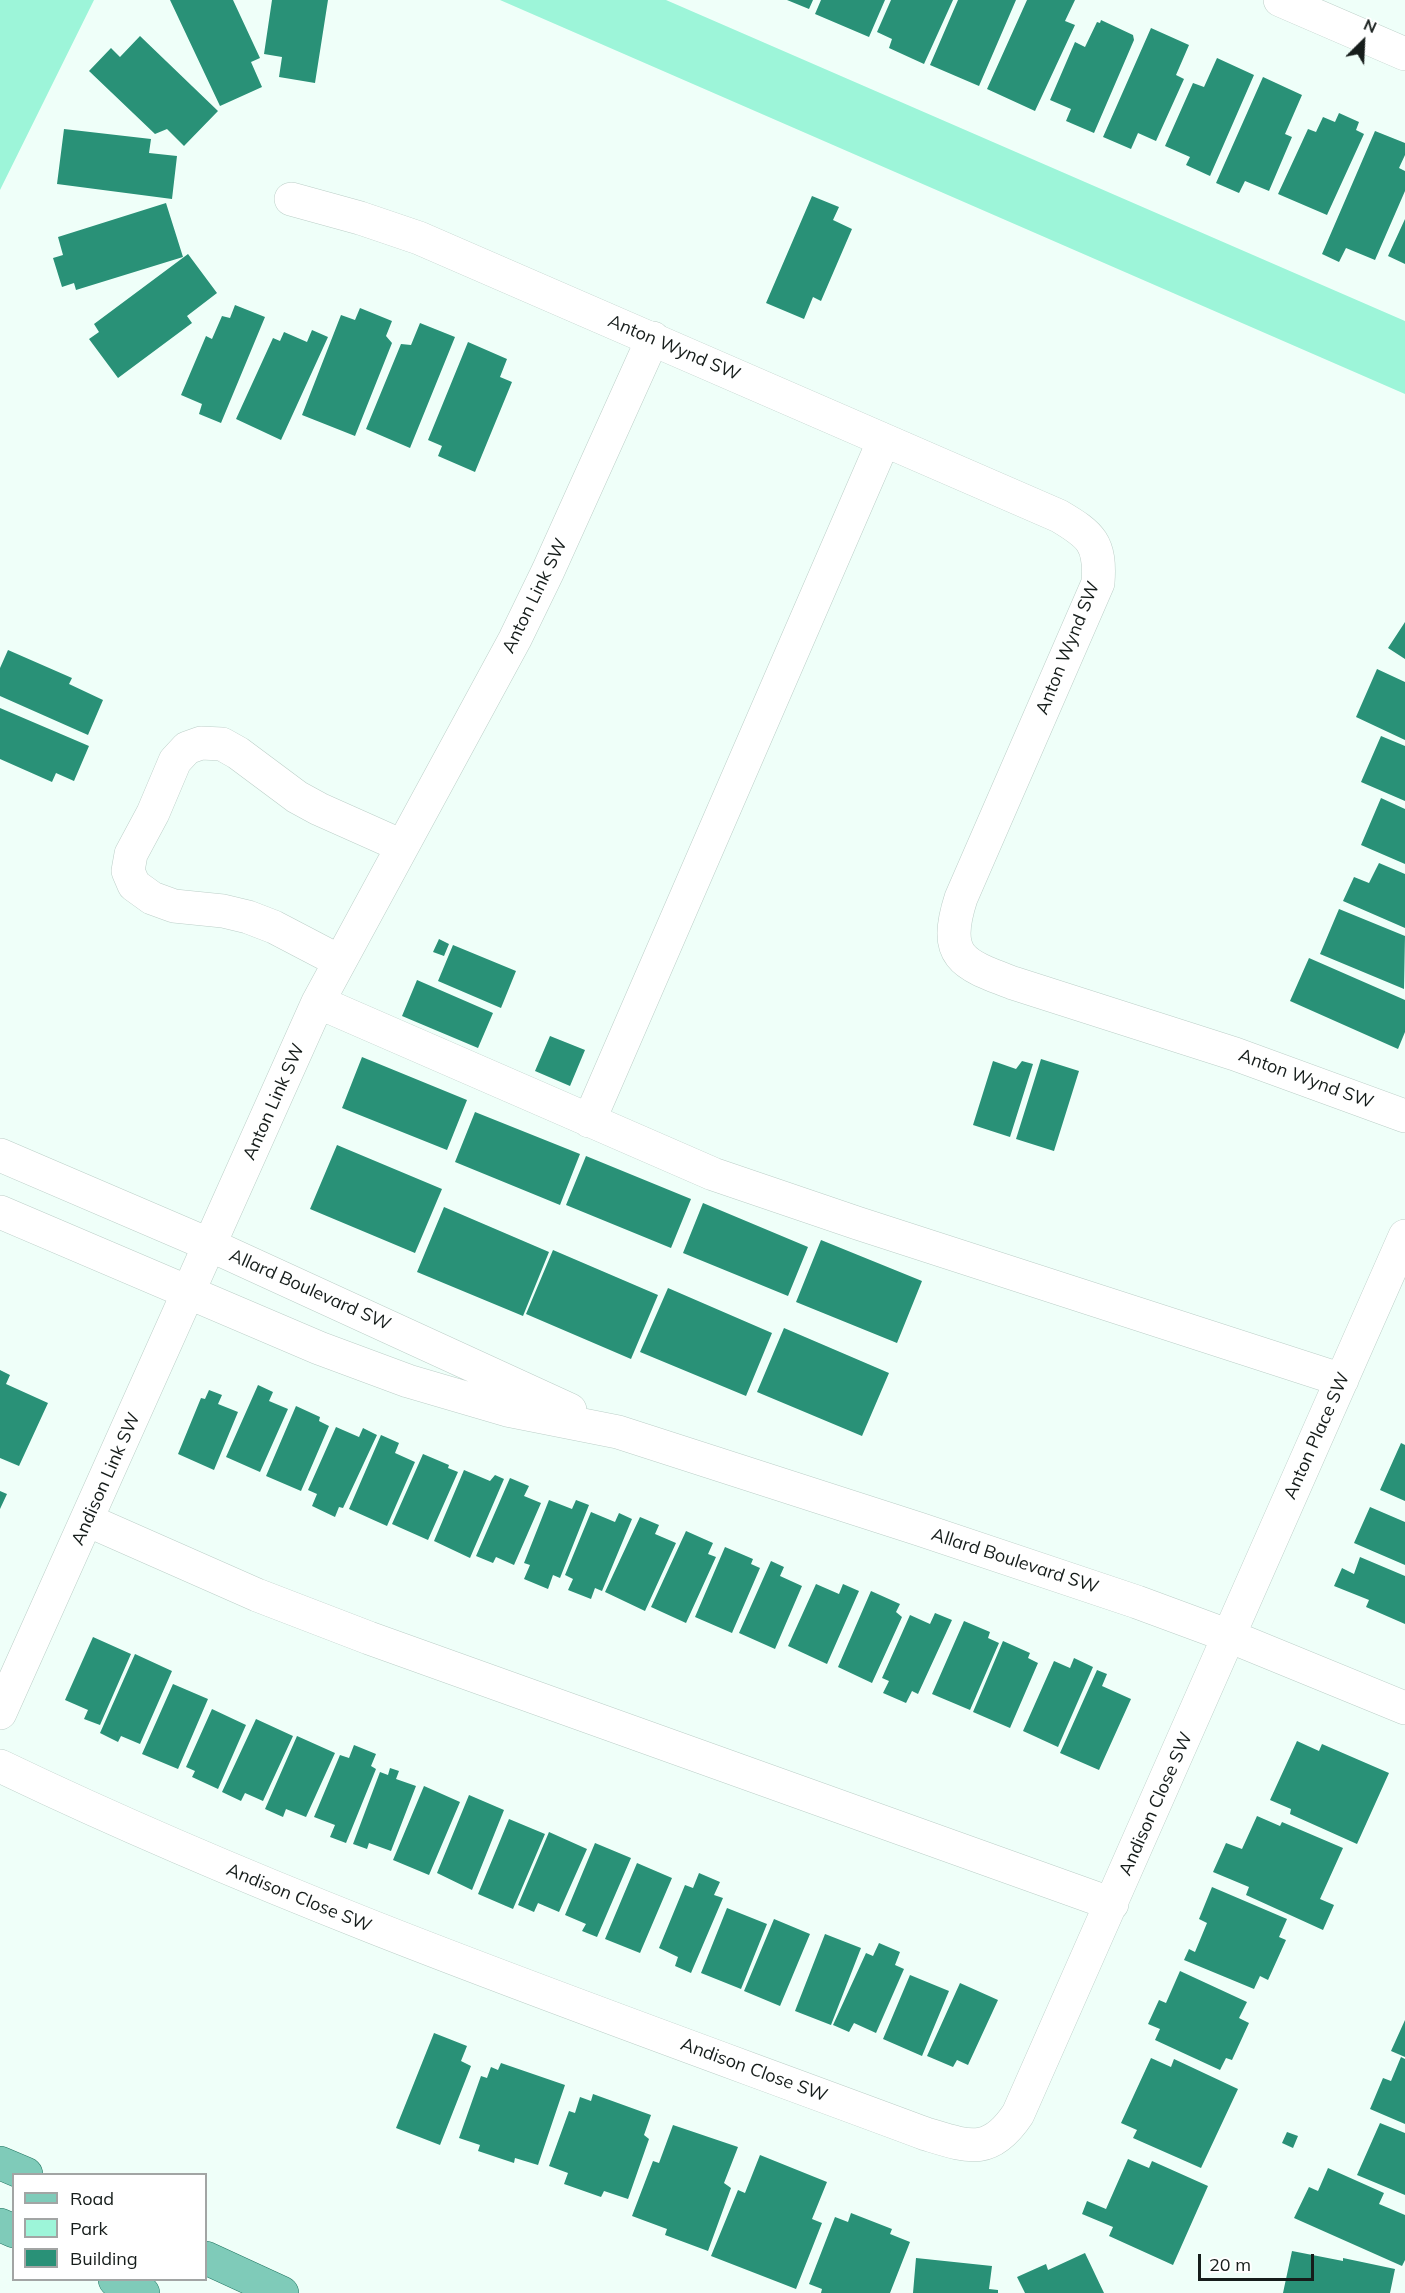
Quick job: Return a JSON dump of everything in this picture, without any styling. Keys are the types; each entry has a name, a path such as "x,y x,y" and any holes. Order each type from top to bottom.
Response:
{"main road":[{"path":"0,2163 22,2173"},
{"path":"207,2258 282,2293"},
{"path":"117,2281 143,2293"}],"street":[{"path":"1280,0 1405,54"},
{"name":"Anton Wynd SW","path":"291,199 360,218 419,238 1059,516 1078,527 1092,540 1100,561 1098,583 961,898 954,921 953,938 957,952 966,962 984,972 1013,983 1235,1054 1405,1116"},
{"name":"Anton Link SW","path":"210,1245 318,1002 515,639 653,338"},
{"path":"588,1121 884,440"},
{"path":"339,961 274,927 249,917 223,911 174,906 152,898 134,885 128,871 131,854 153,813 175,761 187,748 201,744 222,744 238,753 297,797 402,846"},
{"path":"318,1002 713,1174 845,1220 1342,1380"},
{"name":"Allard Boulevard SW","path":"0,1155 210,1245 618,1432"},
{"name":"Allard Boulevard SW","path":"0,1212 319,1348 408,1381 507,1410 618,1432 1042,1569 1229,1636 1405,1708"},
{"name":"Anton Place SW","path":"1229,1636 1405,1236"},
{"name":"Andison Link SW","path":"0,1713 210,1245"},
{"path":"87,1520 257,1595 369,1638 1112,1904"},
{"name":"Andison Close SW","path":"0,1766 87,1808 287,1894 882,2118 956,2143 975,2145 990,2142 1006,2132 1018,2114 1229,1636"}],"green space":[{"path":"0,0 94,0 0,190"},
{"path":"500,0 666,0 1405,321 1405,394"}],"building":[{"path":"170,0 233,0 260,58 251,62 262,87 220,106"},
{"path":"272,0 328,0 315,83 279,77 282,57 264,54"},
{"path":"787,0 813,0 809,9"},
{"path":"821,0 885,0 869,37 815,14"},
{"path":"891,0 953,0 924,64 889,48 892,39 877,32"},
{"path":"958,0 1016,0 979,86 930,65"},
{"path":"1027,0 1075,0 1065,21 1075,25 1035,111 987,89"},
{"path":"1101,20 1133,35 1134,40 1094,133 1066,121 1071,109 1050,100 1075,42 1085,47 1097,22 1100,23"},
{"path":"1151,28 1189,45 1176,75 1184,79 1156,141 1138,133 1131,149 1103,137"},
{"path":"140,36 218,111 184,146 167,129 155,134 89,71 111,48 120,57"},
{"path":"1217,58 1254,75 1210,176 1186,165 1190,157 1165,146 1193,83 1204,87"},
{"path":"1263,77 1302,95 1285,134 1292,137 1269,191 1245,181 1239,193 1216,183"},
{"path":"1339,113 1359,122 1356,130 1364,134 1327,215 1278,194 1308,129 1316,132 1323,117 1335,122"},
{"path":"64,129 151,139 149,153 177,156 172,199 57,184"},
{"path":"1375,131 1405,143 1405,155 1399,168 1405,171 1405,191 1375,260 1346,248 1339,262 1322,254"},
{"path":"812,196 839,207 833,220 852,229 821,301 813,297 804,319 766,303"},
{"path":"166,203 183,257 76,290 74,283 62,287 53,258 63,255 58,237"},
{"path":"1405,219 1405,264 1388,256"},
{"path":"188,254 217,293 187,316 192,323 118,378 89,339 99,332 94,324"},
{"path":"235,305 265,317 221,423 199,414 202,404 181,395 206,336 212,339 222,316 230,318"},
{"path":"360,308 392,321 386,336 392,343 355,436 302,415 341,315 355,320"},
{"path":"420,323 455,337 410,448 366,429 401,344 411,345"},
{"path":"312,330 328,337 281,440 236,419 273,338 280,341 284,332 307,342"},
{"path":"468,342 507,359 500,377 512,382 475,472 438,456 442,446 428,440"},
{"path":"1405,622 1405,659 1388,648"},
{"path":"8,650 72,678 69,684 103,700 88,735 0,696 0,668"},
{"path":"1377,669 1405,682 1405,740 1356,717"},
{"path":"0,708 89,746 74,781 56,773 52,782 0,759"},
{"path":"1381,736 1405,746 1405,801 1361,782"},
{"path":"1381,798 1405,809 1405,864 1361,845"},
{"path":"1379,863 1405,874 1405,928 1343,901 1354,877 1369,883"},
{"path":"1339,909 1405,936 1404,989 1320,954"},
{"path":"439,939 449,944 444,956 433,952"},
{"path":"453,945 516,971 501,1008 438,981"},
{"path":"1309,958 1405,1000 1405,1032 1398,1049 1290,1001"},
{"path":"417,980 493,1013 478,1048 402,1016"},
{"path":"550,1036 585,1050 570,1086 535,1071"},
{"path":"362,1057 467,1100 447,1150 342,1108"},
{"path":"1041,1059 1079,1071 1054,1151 1016,1139"},
{"path":"993,1061 1016,1069 1022,1061 1033,1064 1010,1137 973,1125"},
{"path":"475,1112 580,1154 560,1205 455,1162"},
{"path":"337,1145 442,1189 415,1253 310,1209"},
{"path":"586,1156 691,1199 671,1248 566,1205"},
{"path":"703,1203 808,1247 788,1296 683,1253"},
{"path":"444,1207 549,1252 523,1316 417,1272"},
{"path":"821,1240 922,1281 897,1343 796,1302"},
{"path":"553,1250 658,1295 631,1359 526,1314"},
{"path":"668,1288 772,1333 746,1396 640,1352"},
{"path":"784,1328 889,1373 862,1436 757,1392"},
{"path":"0,1370 10,1375 6,1384 48,1403 19,1466 0,1458"},
{"path":"258,1385 273,1392 269,1401 288,1409 260,1472 226,1457"},
{"path":"209,1390 222,1395 218,1404 238,1412 214,1470 178,1454 201,1398 205,1399"},
{"path":"296,1406 320,1417 319,1421 329,1426 301,1491 266,1476"},
{"path":"336,1427 359,1437 363,1428 377,1435 343,1508 339,1507 335,1517 312,1506 317,1494 308,1490"},
{"path":"381,1435 399,1443 395,1453 415,1462 387,1526 349,1509"},
{"path":"1401,1443 1405,1445 1405,1501 1380,1490"},
{"path":"423,1454 449,1465 448,1468 458,1472 428,1540 392,1524"},
{"path":"464,1470 490,1481 495,1475 504,1479 470,1558 434,1541"},
{"path":"510,1478 529,1486 524,1496 541,1503 514,1565 496,1557 493,1563 476,1556"},
{"path":"0,1491 7,1494 0,1509"},
{"path":"549,1500 572,1509 576,1500 589,1505 560,1578 553,1575 548,1589 524,1579 530,1565 524,1563"},
{"path":"1370,1507 1405,1522 1405,1565 1354,1543"},
{"path":"591,1512 615,1522 619,1513 632,1519 602,1591 595,1588 591,1599 568,1590 573,1579 565,1575"},
{"path":"640,1517 659,1525 655,1534 676,1543 645,1611 605,1592"},
{"path":"686,1531 713,1543 708,1554 716,1557 686,1623 651,1607"},
{"path":"725,1547 753,1559 751,1564 760,1568 732,1633 695,1617"},
{"path":"1360,1557 1405,1576 1405,1624 1366,1607 1369,1600 1334,1586 1342,1568 1354,1574"},
{"path":"771,1561 784,1567 780,1576 802,1586 775,1649 739,1633"},
{"path":"816,1584 839,1594 843,1584 859,1591 827,1664 788,1646"},
{"path":"871,1591 900,1604 896,1612 902,1617 872,1683 838,1667"},
{"path":"935,1613 952,1620 918,1694 912,1691 906,1703 883,1693 889,1681 882,1678 910,1615 930,1624"},
{"path":"964,1621 990,1632 988,1638 999,1643 970,1710 932,1694"},
{"path":"93,1637 131,1654 100,1725 84,1719 88,1710 65,1700"},
{"path":"1003,1641 1030,1653 1028,1658 1038,1663 1010,1728 973,1712"},
{"path":"135,1654 172,1671 140,1744 121,1736 118,1742 100,1733"},
{"path":"1074,1658 1093,1667 1058,1747 1023,1731 1054,1661 1070,1668"},
{"path":"1097,1670 1107,1674 1102,1686 1131,1699 1099,1770 1060,1753"},
{"path":"173,1684 208,1699 178,1769 142,1754"},
{"path":"212,1709 246,1725 218,1789 192,1777 195,1771 186,1767"},
{"path":"256,1719 293,1736 263,1801 245,1793 241,1801 222,1792"},
{"path":"297,1736 335,1753 306,1817 286,1809 283,1817 265,1809"},
{"path":"1297,1741 1319,1751 1322,1744 1389,1773 1357,1844 1290,1814 1291,1809 1270,1800"},
{"path":"354,1745 376,1754 371,1766 376,1769 346,1843 330,1837 335,1825 314,1817 340,1755 349,1758"},
{"path":"390,1768 399,1771 396,1779 416,1786 391,1851 369,1843 367,1849 353,1844 380,1772 388,1775"},
{"path":"424,1786 460,1802 429,1875 393,1860"},
{"path":"469,1795 504,1810 472,1890 437,1873"},
{"path":"1257,1816 1280,1826 1282,1822 1343,1848 1320,1899 1334,1905 1323,1930 1246,1895 1249,1887 1213,1872 1226,1843 1242,1849"},
{"path":"509,1819 545,1834 513,1909 478,1894"},
{"path":"549,1832 587,1849 559,1912 538,1903 534,1912 518,1905"},
{"path":"595,1843 631,1858 597,1937 582,1931 586,1924 565,1915"},
{"path":"637,1863 672,1878 640,1953 605,1939"},
{"path":"699,1873 720,1882 714,1895 723,1898 691,1973 675,1966 678,1957 659,1948 685,1885 693,1888"},
{"path":"1212,1887 1287,1919 1279,1937 1286,1940 1268,1980 1260,1976 1254,1989 1184,1960 1189,1949 1195,1952 1207,1923 1199,1919"},
{"path":"727,1908 767,1924 741,1989 701,1973"},
{"path":"774,1919 810,1934 780,2006 744,1991"},
{"path":"825,1934 861,1948 831,2025 795,2011"},
{"path":"879,1943 900,1952 895,1965 904,1969 876,2033 854,2023 849,2032 833,2025 866,1953 873,1956"},
{"path":"1180,1971 1247,2002 1239,2018 1249,2023 1232,2060 1226,2058 1220,2070 1155,2040 1160,2029 1148,2024 1159,2000 1166,2003"},
{"path":"910,1975 949,1991 922,2056 883,2039"},
{"path":"960,1983 998,2000 968,2065 957,2060 953,2067 927,2056"},
{"path":"1405,2020 1405,2057 1391,2051"},
{"path":"434,2033 467,2046 461,2061 471,2066 440,2145 396,2128"},
{"path":"1401,2057 1405,2059 1405,2124 1370,2109 1383,2078 1391,2081"},
{"path":"1151,2058 1171,2067 1174,2059 1238,2089 1201,2168 1133,2138 1137,2130 1121,2123"},
{"path":"501,2063 565,2085 538,2165 515,2158 514,2163 478,2151 480,2145 459,2138 481,2076 487,2078 491,2067 498,2070"},
{"path":"593,2094 651,2115 644,2135 649,2139 628,2199 604,2191 601,2197 564,2184 568,2173 549,2166 569,2111 575,2113 580,2097 591,2101"},
{"path":"1380,2123 1405,2133 1405,2195 1357,2175"},
{"path":"673,2125 738,2147 724,2183 731,2188 708,2251 665,2235 667,2229 632,2216 653,2161 659,2163"},
{"path":"1287,2132 1298,2136 1293,2148 1282,2143"},
{"path":"760,2155 827,2182 812,2219 822,2223 796,2289 711,2256 738,2190 745,2193"},
{"path":"1128,2159 1149,2168 1152,2161 1208,2186 1173,2265 1109,2236 1113,2227 1082,2214 1087,2201 1106,2209"},
{"path":"1328,2168 1384,2193 1379,2204 1405,2215 1405,2260 1402,2266 1294,2218 1309,2187 1318,2191"},
{"path":"851,2213 892,2229 890,2234 910,2242 890,2293 821,2293 822,2289 809,2284 835,2217 848,2222"},
{"path":"1292,2251 1343,2261 1343,2258 1395,2269 1390,2293 1283,2293"},
{"path":"1085,2253 1104,2293 1025,2293 1017,2277 1046,2264 1048,2270"},
{"path":"916,2258 992,2266 989,2289 998,2290 998,2293 913,2293"}]}
